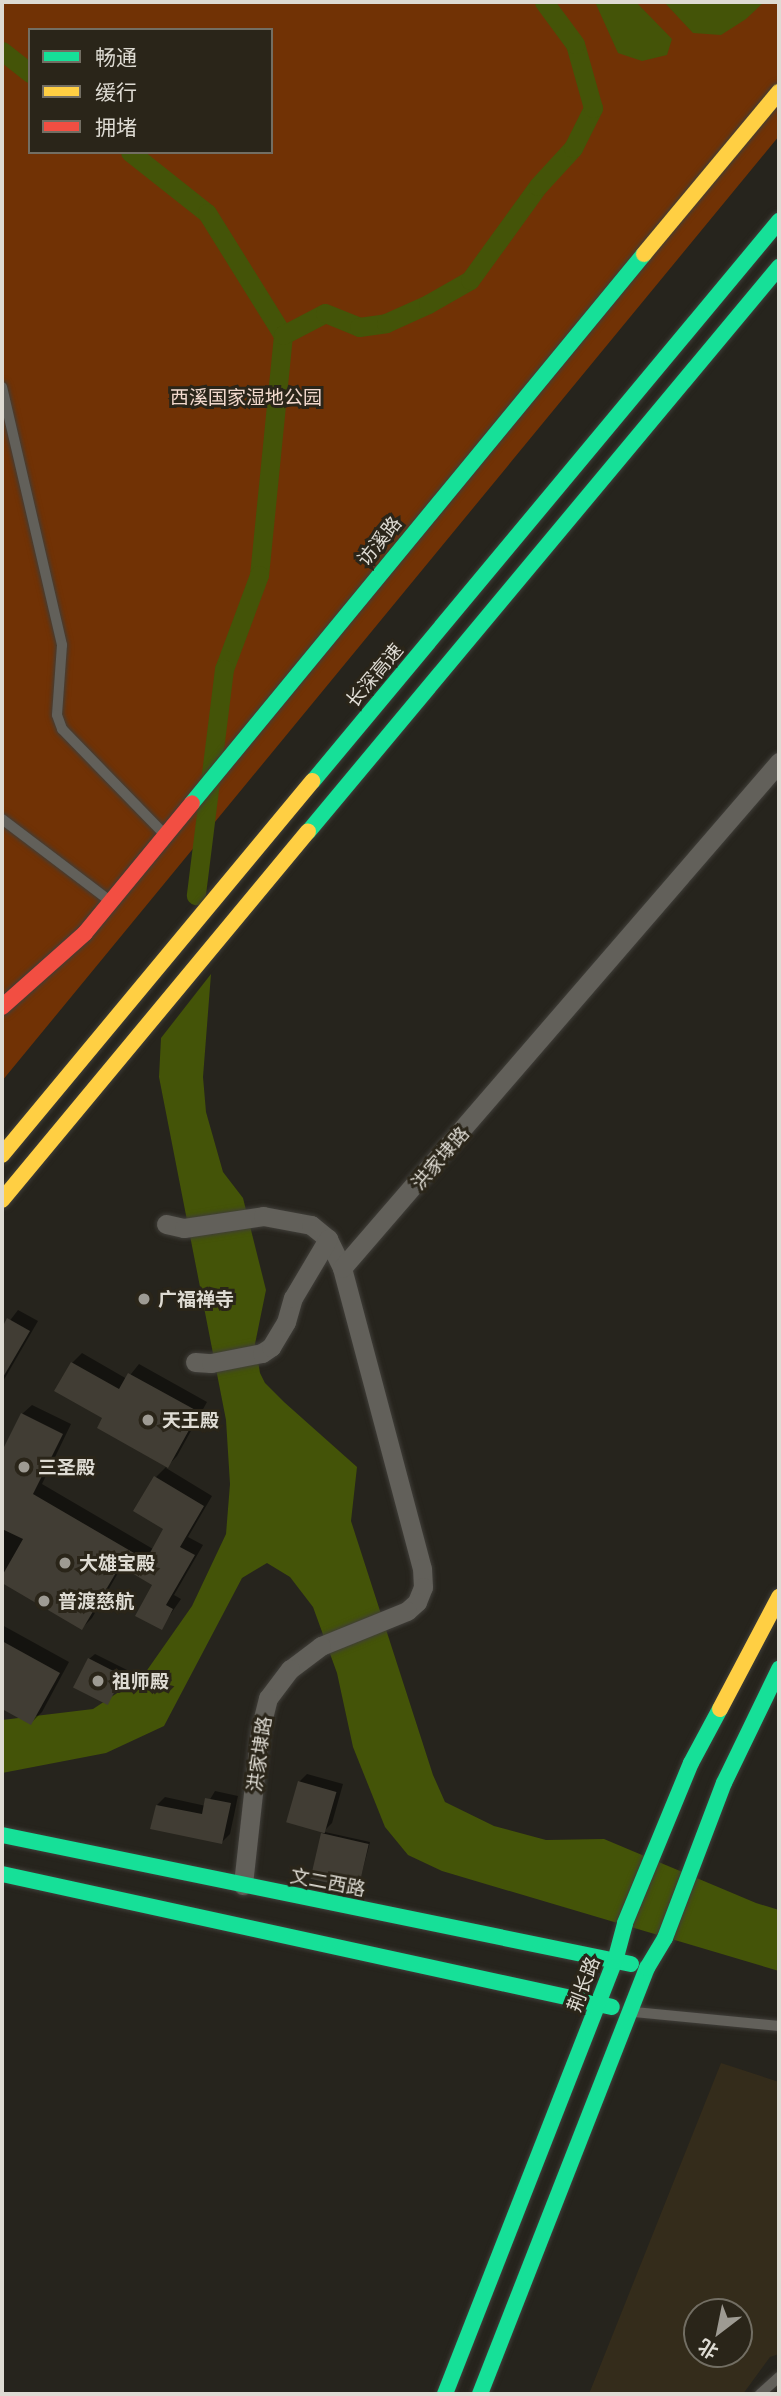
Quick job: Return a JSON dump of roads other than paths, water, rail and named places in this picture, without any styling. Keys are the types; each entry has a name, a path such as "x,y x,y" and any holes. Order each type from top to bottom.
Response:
{"main road":[{"name":"访溪路","path":"2,1007 85,933 779,92"},
{"name":"长深高速","path":"2,1155 779,221"},
{"path":"2,1200 779,267"},
{"name":"荆长路","path":"445,2394 615,1961 625,1923 657,1842 691,1763 779,1597"},
{"path":"480,2394 647,1968 665,1938 724,1783 779,1669"},
{"name":"文二西路","path":"2,1835 647,1968"},
{"path":"2,1874 630,2011"}],"street":[{"name":"洪家埭路","path":"243,1885 260,1730 268,1698 290,1668 320,1646 394,1617 417,1602 423,1587 422,1568 342,1268 779,762"},
{"path":"175,1226 263,1216 311,1225 328,1239 342,1268"},
{"path":"203,1363 262,1353 271,1347 286,1322 293,1298 328,1239"}],"lane":[{"path":"2,387 62,645 58,715 62,730 165,835"},
{"path":"2,819 110,901"},
{"path":"630,2011 779,2026"},
{"path":"760,2394 779,2377"}],"waterway":[{"path":"283,335 325,313 359,327 386,323 428,304 470,280 538,186 573,148 593,108 575,44 544,2"},
{"path":"2,51 28,71"},
{"path":"133,154 207,213 283,335 259,575 224,669 196,895"}],"place":[{"name":"广福禅寺","path":"144,1299"},
{"name":"天王殿","path":"148,1420"},
{"name":"三圣殿","path":"24,1467"},
{"name":"大雄宝殿","path":"65,1563"},
{"name":"普渡慈航","path":"44,1601"},
{"name":"祖师殿","path":"98,1681"}],"park label":[{"name":"西溪国家湿地公园","path":"246,397"}]}
